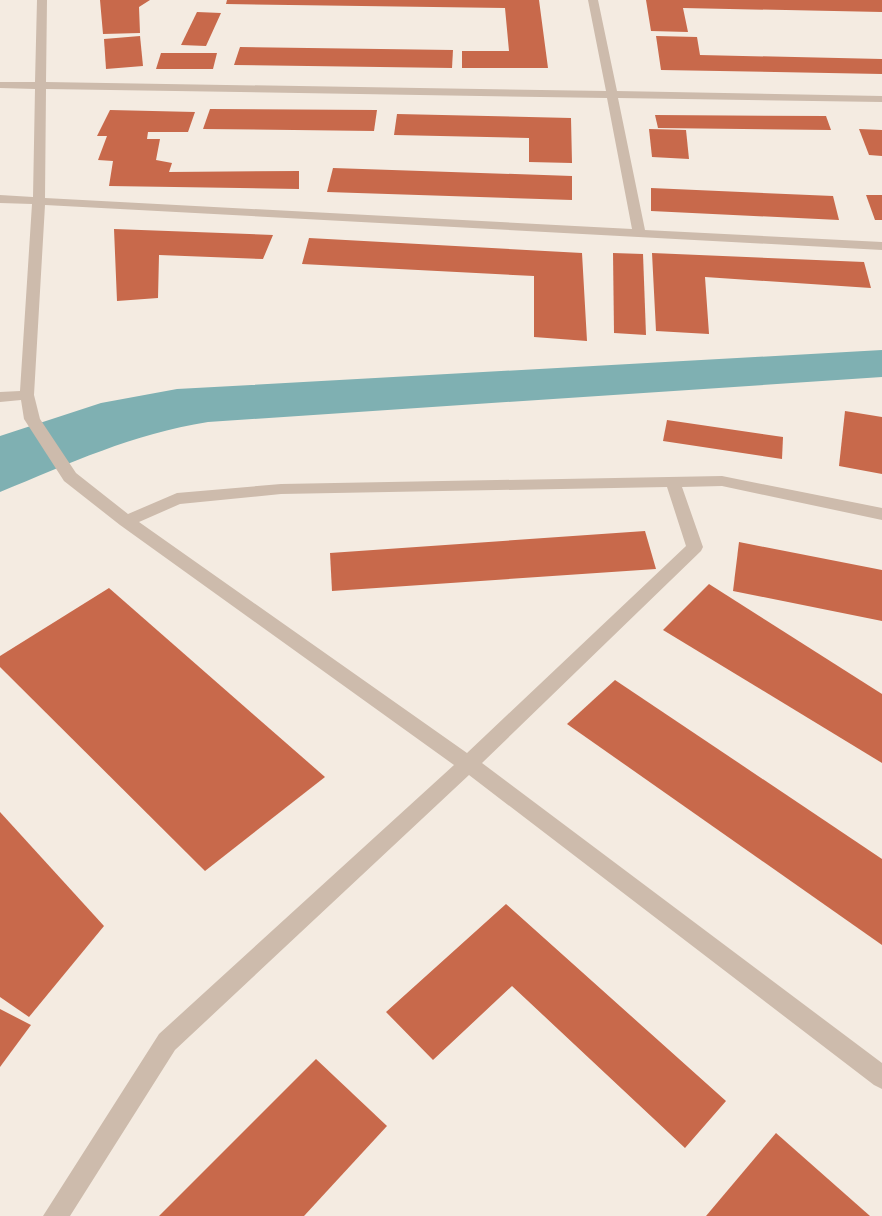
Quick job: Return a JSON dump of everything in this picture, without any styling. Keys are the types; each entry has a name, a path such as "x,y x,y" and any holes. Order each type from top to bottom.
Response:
{"street":[{"path":"42,0 38,85 39,200 27,395 32,419 70,477 125,520 468,764 882,1077"},
{"path":"593,0 639,233"},
{"path":"0,85 882,99"},
{"path":"0,199 882,246"},
{"path":"0,397 27,395"},
{"path":"125,520 177,499 281,489 722,481 882,514"},
{"path":"57,1216 167,1042 468,764 695,547 673,482"}],"water":[{"path":"882,350 882,377 208,422 128,442 0,492 0,436 101,403 177,389"}],"building":[{"path":"100,0 150,0 139,7 140,33 103,34"},
{"path":"227,0 539,0 548,68 462,68 462,51 509,51 505,8 226,4"},
{"path":"646,0 882,0 882,12 683,8 688,32 651,31"},
{"path":"197,12 221,13 206,46 181,45"},
{"path":"140,36 143,66 106,69 104,39"},
{"path":"656,36 697,37 700,55 882,59 882,74 661,70"},
{"path":"240,47 453,50 452,68 234,65"},
{"path":"161,53 217,53 213,69 156,69"},
{"path":"210,109 377,110 374,131 203,129"},
{"path":"110,110 195,112 188,132 148,132 147,139 160,139 156,160 172,163 169,172 299,171 299,189 109,186 113,161 98,160 107,136 97,136"},
{"path":"397,114 571,118 572,163 529,162 529,138 394,135"},
{"path":"655,115 826,116 831,130 658,128"},
{"path":"649,129 686,130 689,159 652,157"},
{"path":"859,129 882,130 882,156 869,155"},
{"path":"333,168 572,176 572,200 327,192"},
{"path":"651,188 833,196 839,220 651,211"},
{"path":"866,195 882,195 882,220 875,220"},
{"path":"114,229 273,235 263,259 159,255 158,298 117,301"},
{"path":"309,238 582,253 587,341 534,337 534,276 302,264"},
{"path":"613,253 643,254 646,335 614,333"},
{"path":"652,253 864,262 871,288 705,277 709,334 656,331"},
{"path":"845,411 882,417 882,474 839,466"},
{"path":"667,420 783,437 782,459 663,441"},
{"path":"645,531 656,569 332,591 330,553"},
{"path":"739,542 882,570 882,621 733,591"},
{"path":"709,584 882,694 882,763 663,630"},
{"path":"109,588 325,777 205,871 0,667 0,656"},
{"path":"615,680 882,859 882,945 567,724"},
{"path":"0,812 104,926 29,1017 0,997"},
{"path":"506,904 726,1101 685,1148 512,986 433,1060 386,1012"},
{"path":"0,1009 31,1025 0,1067"},
{"path":"316,1059 387,1126 304,1216 159,1216"},
{"path":"776,1133 870,1216 706,1216"}]}
